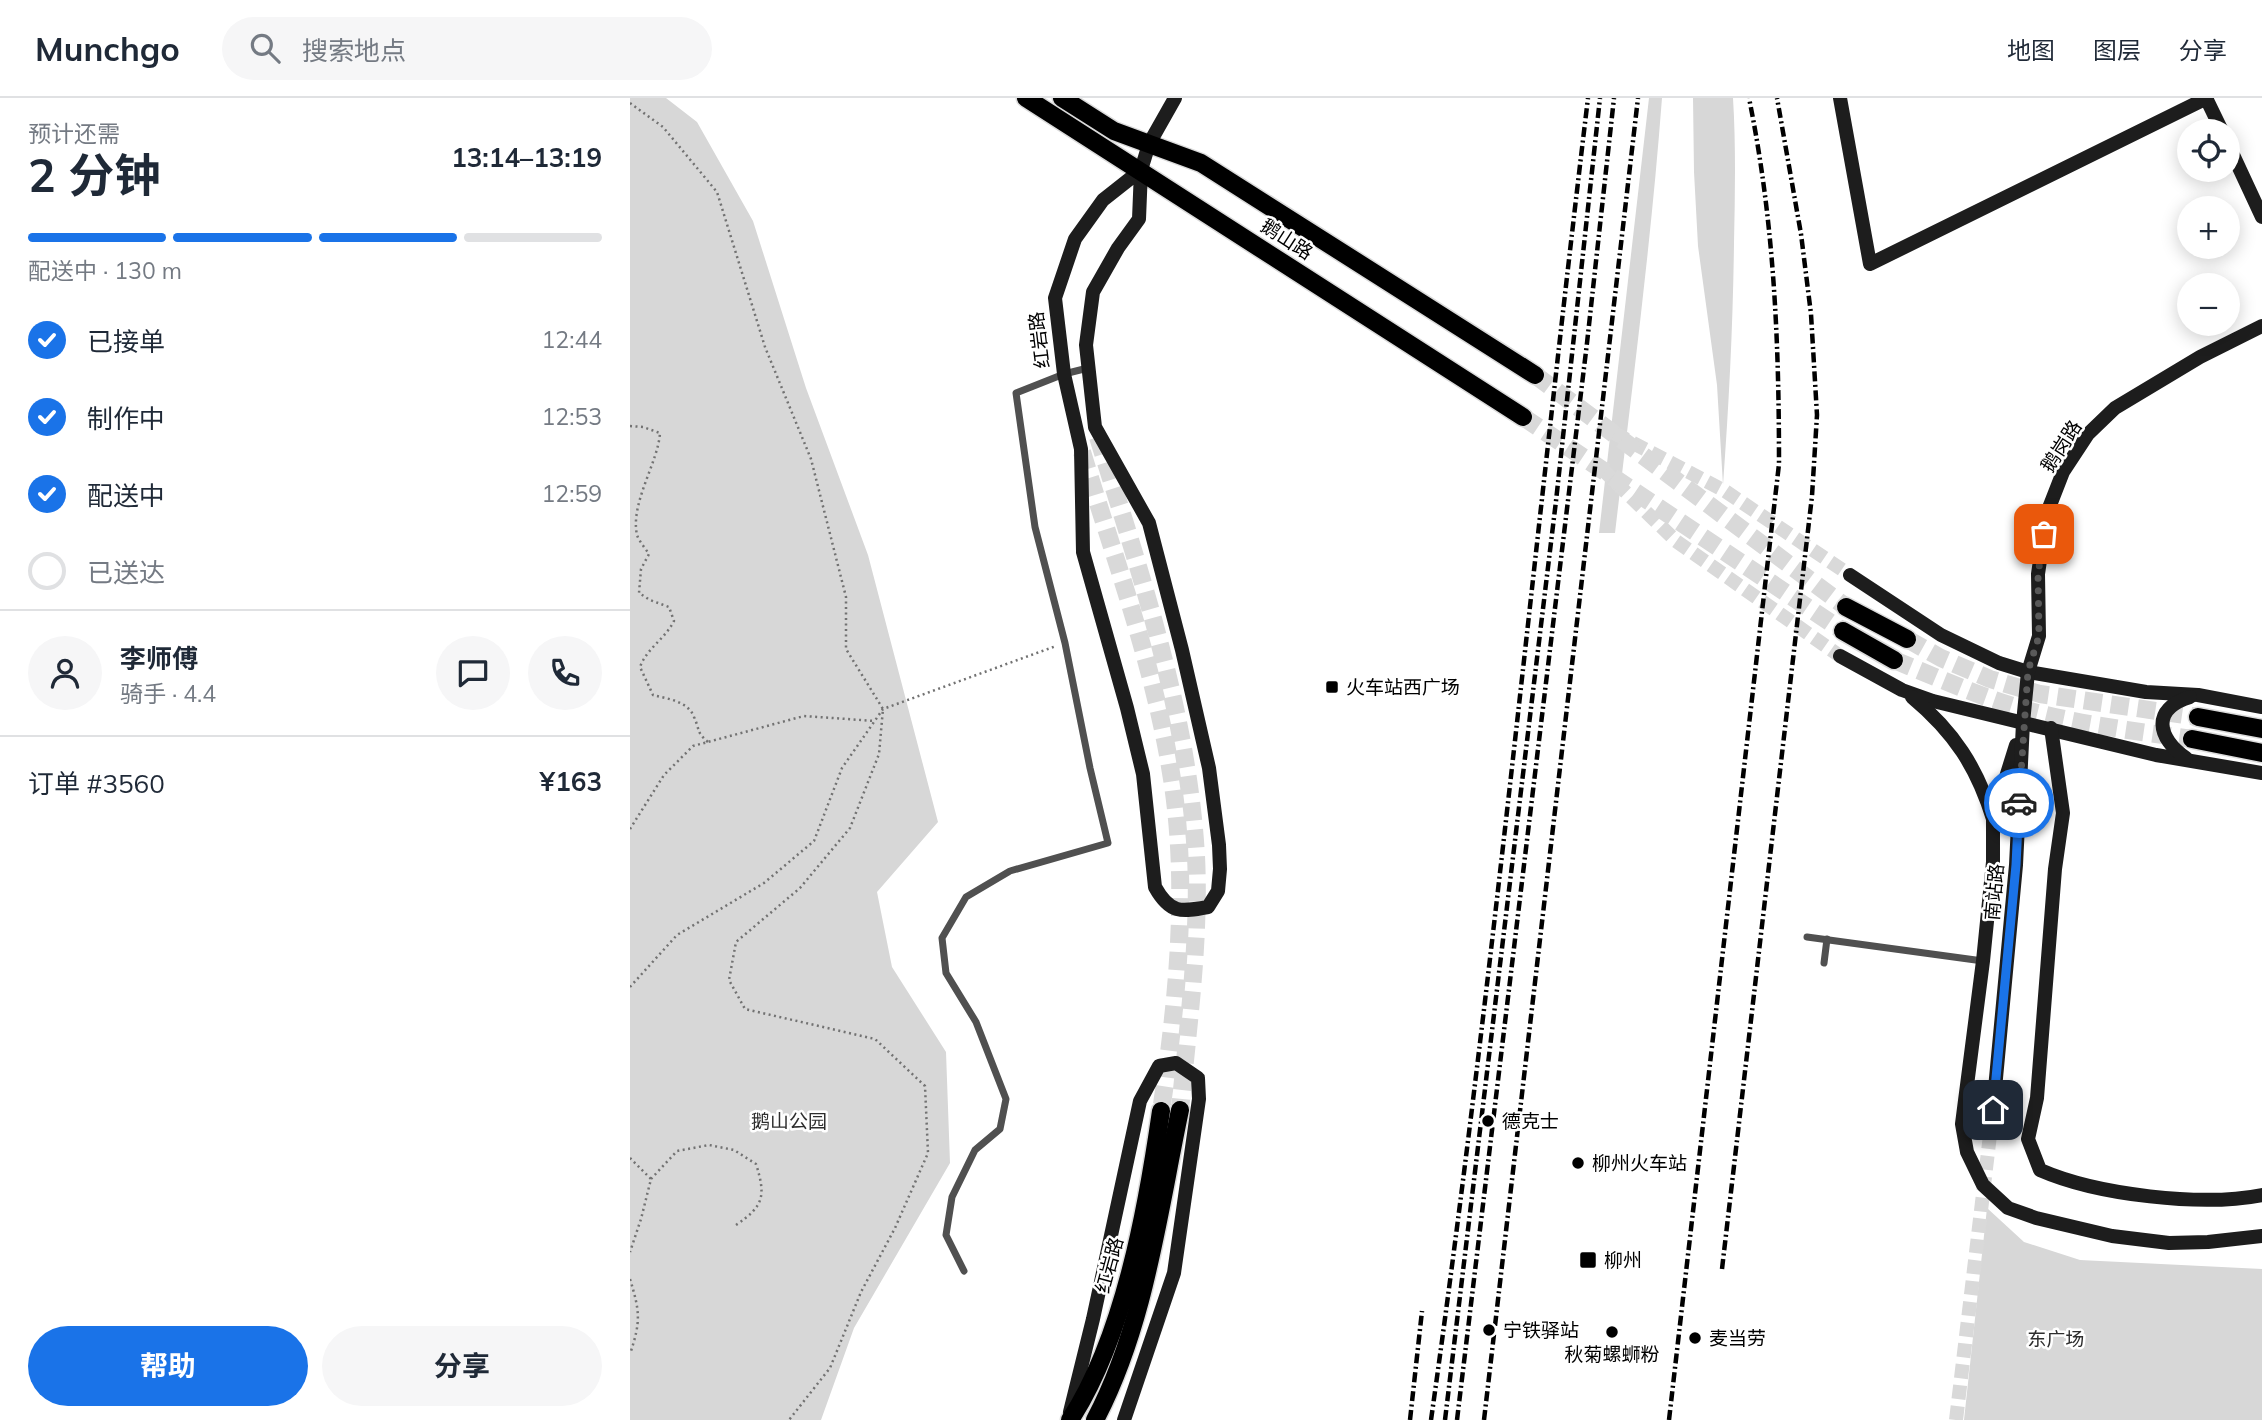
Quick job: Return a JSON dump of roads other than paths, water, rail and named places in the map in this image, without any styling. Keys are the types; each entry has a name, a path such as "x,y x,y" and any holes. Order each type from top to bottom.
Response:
{"main road":[{"name":"鹅山路","path":"1026,98 1523,417"},
{"name":"鹅山路","path":"1062,98 1114,131 1201,163 1535,375"},
{"path":"1846,607 1907,639"},
{"path":"1843,631 1894,660"},
{"path":"2198,717 2262,729"},
{"path":"2192,739 2262,753"},
{"name":"红岩路","path":"1095,1420 1109,1393 1126,1348 1149,1266 1180,1110"},
{"name":"红岩路","path":"1069,1420 1082,1402 1114,1326 1133,1261 1161,1111"}],"street":[{"path":"1089,368 1086,345 1093,292 1118,248 1139,219 1141,170 1149,144 1175,98"},
{"path":"1840,98 1870,264 2207,98 2217,119"},
{"name":"红岩路","path":"1089,368 1095,427 1149,523 1209,768 1219,845 1218,891 1208,907 1186,911 1171,908 1156,887 1143,774 1128,708 1083,552 1081,449 1064,374 1055,298 1075,239 1103,200 1141,170"},
{"path":"2240,170 2262,217"},
{"name":"鹅岗路","path":"2039,636 2038,574 2048,513 2063,472 2088,434 2115,408 2200,357 2262,326"},
{"path":"1850,575 1941,635 1999,663 2028,671 2146,692 2198,695 2262,707"},
{"name":"南站路","path":"1993,1110 2016,865 2028,671 2039,636"},
{"path":"1840,656 1902,690 1933,701 2156,755 2262,773"},
{"path":"1902,690 1935,716 1956,739 1987,799 1993,819 1993,862 1983,961 1962,1124 1967,1152 1983,1185 2008,1208 2036,1218 2112,1236 2182,1242 2262,1236"},
{"path":"2188,759 2165,738 2164,718 2173,704 2198,695"},
{"path":"1993,819 2023,723"},
{"path":"2051,728 2063,813 2054,883 2037,1098 2028,1139 2040,1170 2067,1182 2094,1188 2190,1200 2262,1195"},
{"path":"1069,1420 1140,1101 1159,1066 1176,1063 1198,1078 1199,1099 1185,1207 1174,1273 1124,1420"}],"lane":[{"path":"964,1271 946,1235 952,1197 975,1150 1000,1129 1006,1099 976,1021 946,973 942,938 966,897 1010,871 1108,842 1065,643 1035,527 1016,393 1064,374 1089,368"},
{"path":"1807,937 1983,961"},
{"path":"1824,963 1828,939"}],"tunnel":[{"path":"1535,375 1846,607"},
{"path":"1523,417 1843,631"},
{"path":"1614,433 1725,491 1850,575"},
{"path":"1098,437 1160,644 1173,697 1191,803 1196,856 1196,919 1180,1110"},
{"path":"1082,452 1145,655 1165,738 1177,820 1180,862 1179,945 1161,1111"},
{"path":"1601,468 1676,541 1840,656"},
{"path":"1907,639 1941,658 1990,679 2040,694 2198,717"},
{"path":"1894,660 1967,690 2023,709 2098,725 2192,739"},
{"path":"1956,1420 1993,1110"}],"railway":[{"path":"1431,1420 1494,925 1588,98"},
{"path":"1445,1420 1556,501 1600,98"},
{"path":"1457,1420 1614,98"},
{"path":"1484,1420 1638,98"},
{"path":"1669,1420 1779,464 1773,280 1764,190 1749,98"},
{"path":"1722,1269 1812,496 1817,415 1811,314 1801,234 1777,98"},
{"path":"1410,1420 1422,1311"}],"place":[{"name":"火车站西广场","path":"1332,687"},
{"name":"德克士","path":"1488,1121"},
{"name":"柳州火车站","path":"1578,1163"},
{"name":"柳州","path":"1588,1260"},
{"name":"宁铁驿站","path":"1489,1330"},
{"name":"秋菊螺蛳粉","path":"1612,1332"},
{"name":"麦当劳","path":"1695,1338"}],"park label":[{"name":"鹅山公园","path":"789,1121"},
{"name":"东广场","path":"2056,1339"}]}
